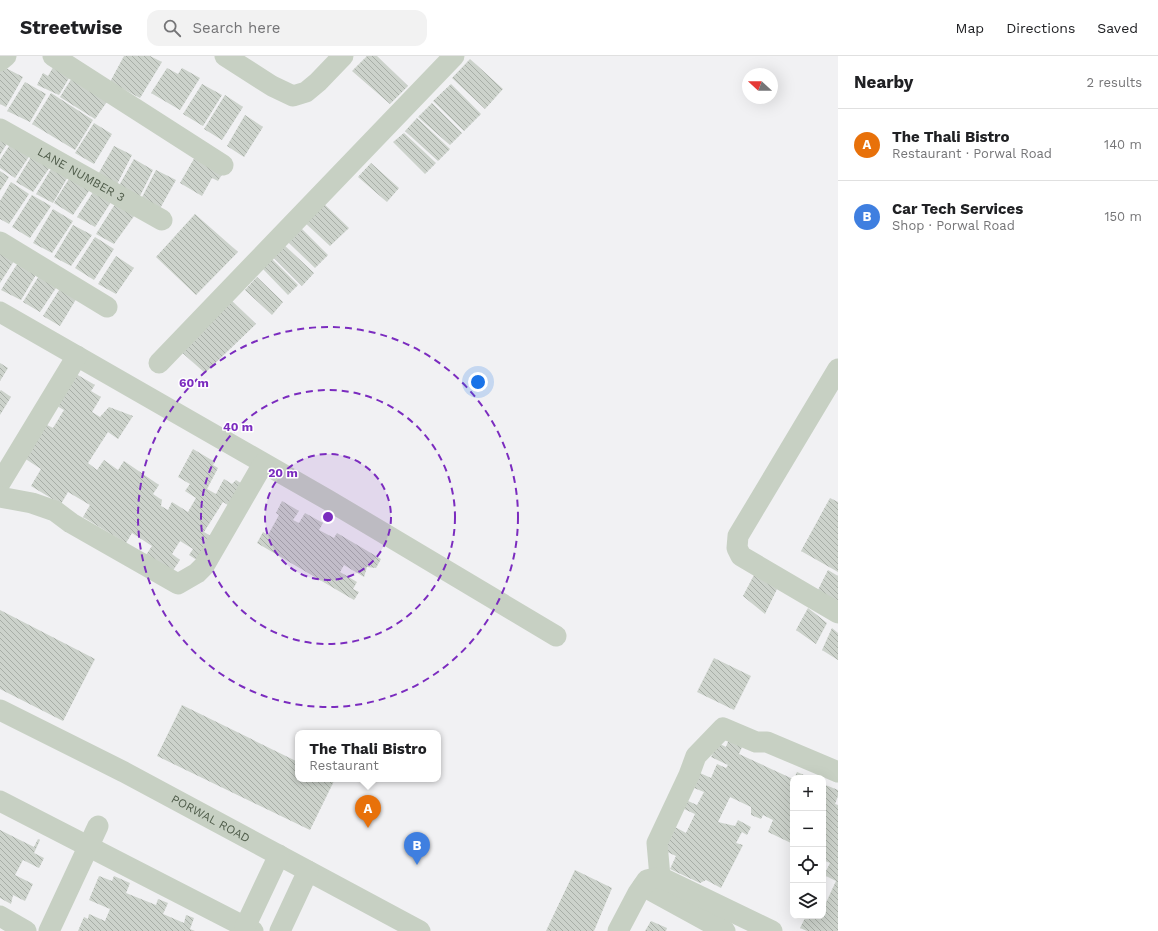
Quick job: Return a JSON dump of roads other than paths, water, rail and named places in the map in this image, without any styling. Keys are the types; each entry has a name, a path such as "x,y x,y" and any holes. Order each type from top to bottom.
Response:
{"street":[{"path":"0,61 6,56"},
{"path":"53,56 223,165"},
{"path":"225,56 272,86 293,96 306,92 318,82 343,56"},
{"path":"159,363 454,56"},
{"name":"LANE NUMBER 3","path":"0,129 162,220"},
{"path":"0,242 107,307"},
{"path":"0,312 328,500 556,636"},
{"path":"0,483 77,356"},
{"path":"837,371 738,536 737,548 741,556 838,613"},
{"path":"0,497 32,503 55,511 71,523 178,584 197,573 204,566 264,464"},
{"name":"PORWAL ROAD","path":"0,710 124,772 420,931"},
{"path":"618,931 638,893 651,882 657,843 689,775 696,756 723,728 756,742 767,742 838,772"},
{"path":"0,801 249,929 279,855"},
{"path":"49,931 98,826"},
{"path":"280,931 308,871"},
{"path":"651,882 725,931"},
{"path":"651,882 772,931"},
{"path":"0,916 26,931"}],"place":[{"name":"The Thali Bistro","path":"368,828"},
{"name":"Car Tech Services","path":"417,865"}]}
